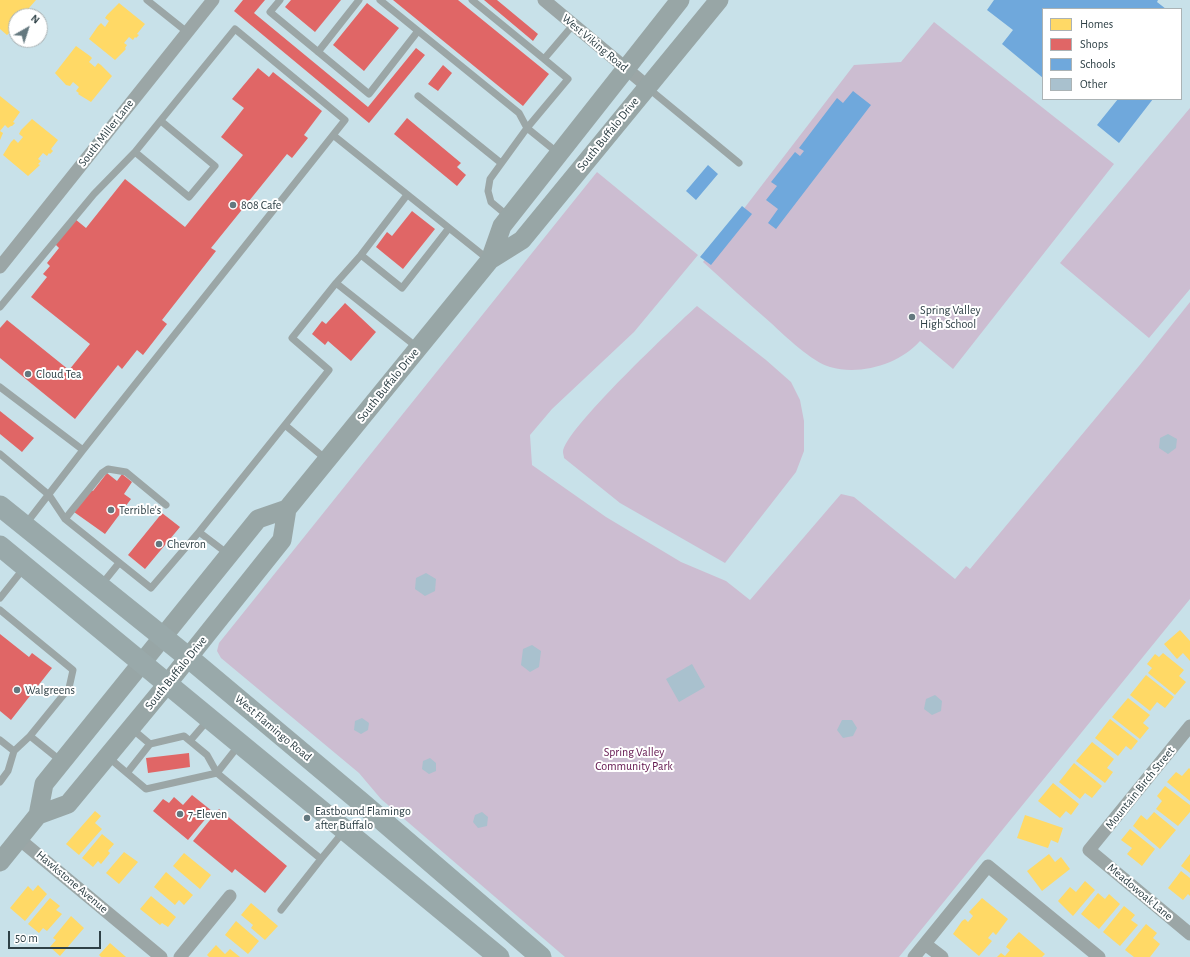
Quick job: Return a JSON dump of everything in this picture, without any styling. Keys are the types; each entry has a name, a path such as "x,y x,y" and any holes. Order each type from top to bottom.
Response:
{"main road":[{"name":"South Buffalo Drive","path":"490,260 502,226 680,0"},
{"name":"South Buffalo Drive","path":"38,815 68,804 108,757 189,658 282,540 287,509 490,260 522,240 719,0"},
{"name":"West Flamingo Road","path":"0,506 189,658 362,803 541,957"},
{"path":"0,862 38,815 44,784 164,638 258,519 287,509"},
{"path":"0,546 210,717 499,957"}],"street":[{"name":"South Miller Lane","path":"0,267 214,0"},
{"name":"West Viking Road","path":"544,0 647,86"},
{"name":"Mountain Birch Street","path":"1089,850 1190,726"},
{"name":"Hawkstone Avenue","path":"19,839 161,957"},
{"name":"Meadowoak Lane","path":"1089,850 1190,934"},
{"path":"914,957 988,866 1099,957"},
{"path":"180,957 230,896"},
{"path":"925,944 942,957"}],"lane":[{"path":"147,0 187,32"},
{"path":"280,0 270,12 369,94 418,31"},
{"path":"318,52 358,0"},
{"path":"380,0 519,113 527,128 558,154"},
{"path":"472,0 568,79 527,128 490,179 488,191 491,202 509,217"},
{"path":"544,59 573,25"},
{"path":"0,308 94,194 135,152 235,30 345,120 83,450 25,526"},
{"path":"647,86 739,163"},
{"path":"418,96 501,163"},
{"path":"135,152 189,197 215,166 161,121"},
{"path":"333,136 490,260"},
{"path":"0,454 49,495 65,520 151,588 200,532 329,370 292,338 407,195"},
{"path":"360,255 402,288 449,228"},
{"path":"336,283 418,348"},
{"path":"0,387 83,450"},
{"path":"285,425 327,460"},
{"path":"65,520 102,473 108,469 126,472 166,505"},
{"path":"200,532 229,555"},
{"path":"100,586 119,563"},
{"path":"0,598 26,566"},
{"path":"0,610 73,670 69,688 30,736 14,751 8,771 0,782"},
{"path":"190,741 210,717"},
{"path":"131,728 150,744"},
{"path":"30,736 62,762"},
{"path":"127,773 150,744 184,736 207,755 217,773 321,860"},
{"path":"0,740 14,751"},
{"path":"108,757 146,789 217,773 241,743"},
{"path":"280,910 345,830"}],"green space":[{"path":"934,22 1114,164 953,369 920,341 902,356 879,366 854,370 830,367 815,360 799,348 703,262 854,65 901,62"},
{"path":"1190,108 1190,289 1149,338 1060,263"},
{"name":"Spring Valley Community Park","path":"597,172 698,255 634,332 552,409 530,435 532,465 606,517 681,562 726,581 750,600 841,494 854,497 955,579 966,566 970,569 1139,366 1190,302 1190,599 899,957 565,957 381,799 359,773 221,658 217,651 219,643"},
{"path":"697,306 766,360 791,382 800,400 804,421 804,451 796,472 725,563 620,503 564,458 563,453 568,440 600,401 645,355"}],"building: Homes":[{"path":"0,0 36,0 29,8 8,8 8,34 7,35 0,29"},
{"path":"119,3 145,24 137,34 139,35 136,38 135,37 133,40 129,37 124,43 127,45 125,48 126,49 115,60 89,39 101,23 105,27 109,21 105,18"},
{"path":"76,46 92,58 89,62 95,67 98,63 112,76 91,102 78,94 79,93 76,91 79,87 73,82 70,86 66,85 55,73"},
{"path":"0,96 20,112 12,126 8,128 5,125 0,131"},
{"path":"32,119 58,140 51,149 53,151 50,154 49,153 47,156 43,153 38,159 41,161 38,164 40,165 28,176 3,155 14,139 18,143 23,137 19,134 21,130"},
{"path":"0,131 3,133 0,140"},
{"path":"1180,630 1190,641 1190,661 1183,653 1177,659 1164,644"},
{"path":"1163,653 1184,670 1179,676 1186,682 1175,695 1148,673 1152,668 1147,664 1155,654 1159,657"},
{"path":"1146,675 1174,697 1165,708 1157,702 1150,711 1130,695"},
{"path":"1128,698 1150,715 1143,723 1149,728 1140,739 1112,717"},
{"path":"1110,719 1138,741 1131,750 1126,746 1118,756 1095,738"},
{"path":"1092,742 1114,759 1107,768 1113,772 1105,783 1076,761"},
{"path":"1074,763 1102,786 1092,798 1085,793 1080,799 1059,782"},
{"path":"1189,768 1190,801 1167,782 1176,772 1182,776"},
{"path":"1053,783 1079,804 1071,815 1066,811 1060,818 1038,801"},
{"path":"1165,786 1190,805 1190,812 1178,826 1156,809 1162,801 1157,796"},
{"path":"95,811 101,816 95,823 102,829 79,855 66,844"},
{"path":"1154,812 1176,830 1160,849 1133,826 1141,815 1147,820"},
{"path":"1025,815 1063,828 1058,843 1051,840 1048,848 1017,838"},
{"path":"1130,829 1155,849 1142,866 1127,854 1132,848 1121,840"},
{"path":"102,834 114,844 108,851 110,853 101,864 98,861 93,867 82,858"},
{"path":"124,852 138,862 119,884 106,873"},
{"path":"184,853 211,875 200,889 173,866"},
{"path":"1049,854 1055,862 1061,857 1070,869 1042,891 1027,871"},
{"path":"1190,854 1190,873 1181,866"},
{"path":"1181,871 1190,878 1190,896 1188,894 1183,900 1168,888"},
{"path":"166,872 193,895 184,905 179,900 175,905 154,887"},
{"path":"1085,881 1095,890 1073,916 1058,901 1070,887 1076,892"},
{"path":"38,885 47,894 25,921 10,908 28,886 33,891"},
{"path":"1098,893 1105,899 1109,894 1120,904 1099,929 1081,914"},
{"path":"151,896 176,917 168,927 162,923 160,925 140,909"},
{"path":"50,898 60,906 56,910 62,914 47,931 43,928 39,933 28,924"},
{"path":"982,898 1008,919 996,935 993,932 988,938 992,941 979,956 953,934 962,921 965,919 968,922 973,916 969,912"},
{"path":"251,903 278,926 265,940 251,928 253,925 241,915"},
{"path":"1124,906 1135,915 1131,920 1138,925 1120,946 1103,932"},
{"path":"71,916 84,928 60,956 50,947 56,940 53,938"},
{"path":"236,921 259,941 248,954 225,935"},
{"path":"1146,924 1157,933 1153,938 1160,944 1150,957 1134,957 1125,950"},
{"path":"1019,932 1045,954 1042,957 997,957 1001,953 1005,956 1010,950 1006,947"},
{"path":"110,943 126,957 101,957 99,955"},
{"path":"216,945 225,954 230,949 240,957 209,957 207,955"}],"building: Shops":[{"path":"243,0 265,0 254,13 368,107 416,48 425,55 369,123 234,11"},
{"path":"291,0 341,0 315,32 285,7"},
{"path":"393,0 458,0 549,74 523,106"},
{"path":"484,0 497,0 538,34 533,41"},
{"path":"367,3 399,28 364,71 333,45"},
{"path":"443,65 452,73 438,91 428,84"},
{"path":"258,68 269,77 273,72 322,111 304,135 308,138 292,158 287,154 211,248 216,251 162,320 167,324 143,355 137,350 122,369 118,365 75,419 0,358 0,328 7,320 69,370 90,344 31,297 47,277 43,274 50,266 47,263 59,248 55,244 75,219 86,228 125,179 185,227 243,155 221,137 244,108 232,99"},
{"path":"407,118 461,163 457,167 466,175 457,186 394,134"},
{"path":"412,211 435,229 403,269 376,247 387,232 392,236"},
{"path":"345,303 376,332 351,361 328,341 325,345 312,334 322,321 326,324"},
{"path":"0,411 34,438 22,452 0,434"},
{"path":"107,473 117,481 122,474 132,482 124,494 131,499 105,534 74,512 91,490 93,491"},
{"path":"162,513 180,527 145,569 128,555"},
{"name":"Walgreens","path":"0,634 29,657 32,653 52,668 11,720 0,711"},
{"path":"189,753 190,767 148,773 146,758"},
{"path":"192,795 212,811 188,840 153,811 163,799 169,803 174,797 183,805"},
{"path":"219,809 287,866 265,893 235,869 232,873 193,841"}],"building: Schools":[{"path":"994,0 1158,0 1157,2 1165,8 1042,8 1042,77 1002,44 1013,30 987,10"},
{"path":"853,91 871,105 776,229 768,223 778,209 766,200 777,186 771,182 795,152 800,156 804,151 799,148 837,98 843,103"},
{"path":"1117,100 1152,100 1119,143 1097,125"},
{"path":"708,165 718,174 696,200 686,191"},
{"path":"742,206 752,214 711,265 700,257"}],"building: Other":[{"path":"1168,434 1177,439 1176,448 1168,454 1159,448 1160,438"},
{"path":"426,573 436,579 435,591 425,596 415,589 416,578"},
{"path":"532,645 541,651 539,667 530,672 521,665 523,649"},
{"path":"692,664 705,687 679,702 666,679"},
{"path":"935,695 942,701 941,711 932,715 924,709 926,699"},
{"path":"362,718 369,723 368,730 361,734 354,730 355,721"},
{"path":"842,720 852,720 857,728 853,736 843,738 837,730"},
{"path":"430,758 436,763 436,771 429,774 422,769 423,761"},
{"path":"482,812 488,817 487,826 478,828 473,822 475,815"}],"place":[{"name":"808 Cafe","path":"233,205"},
{"name":"Spring Valley High School","path":"912,317"},
{"name":"Cloud Tea","path":"28,374"},
{"name":"Terrible's","path":"111,510"},
{"name":"Chevron","path":"159,544"},
{"name":"Walgreens","path":"17,690"},
{"name":"7-Eleven","path":"180,814"},
{"name":"Eastbound Flamingo after Buffalo","path":"307,818"}]}
